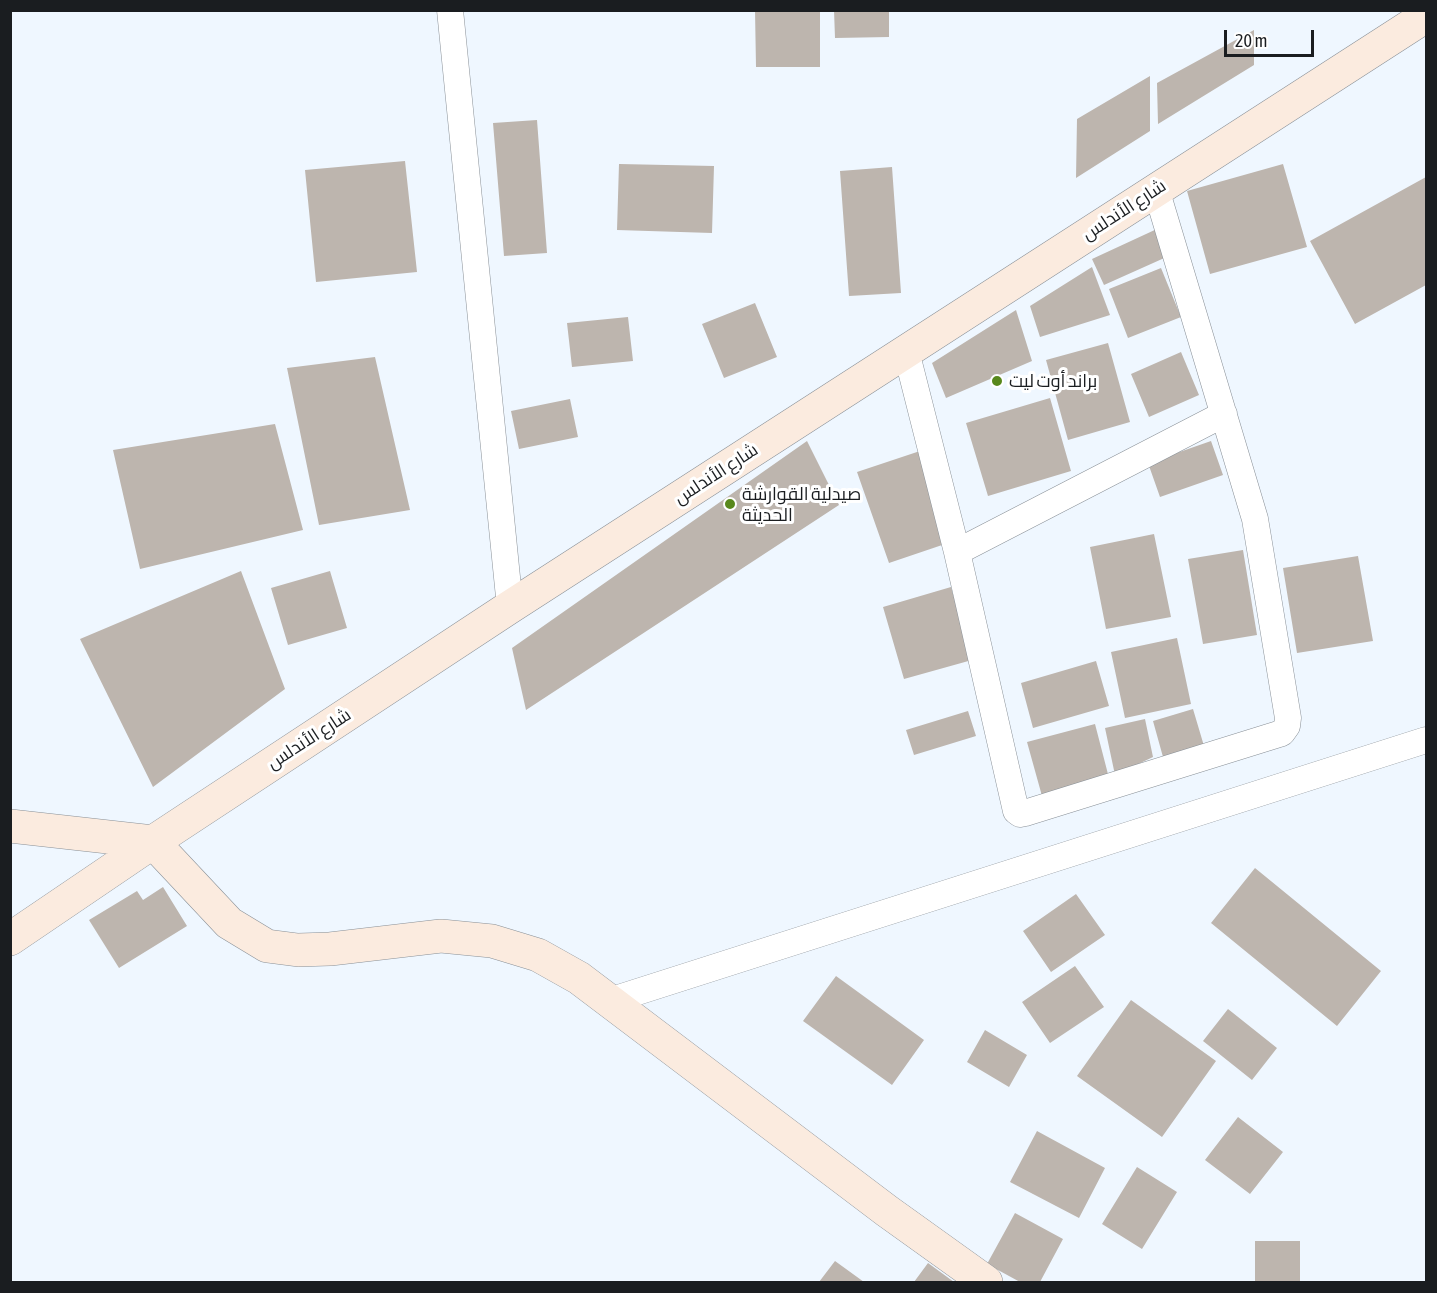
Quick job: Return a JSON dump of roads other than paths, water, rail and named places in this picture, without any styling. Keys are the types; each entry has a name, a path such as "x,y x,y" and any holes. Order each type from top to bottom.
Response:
{"main road":[{"name":"شارع الأندلس","path":"10,939 510,607 1426,16"},
{"path":"10,826 153,842 229,923 267,946 298,950 330,949 441,936 492,941 538,955 579,978 887,1211 986,1282"}],"street":[{"path":"450,10 510,607"},
{"path":"906,351 957,552 1016,811 1020,814 1282,733 1288,718 1255,519 1156,189"},
{"path":"957,552 1224,414"},
{"path":"609,1001 1426,740"}],"place":[{"name":"براند أوت ليت","path":"997,381"},
{"name":"صيدلية القوارشة الحديثة","path":"730,504"}]}
